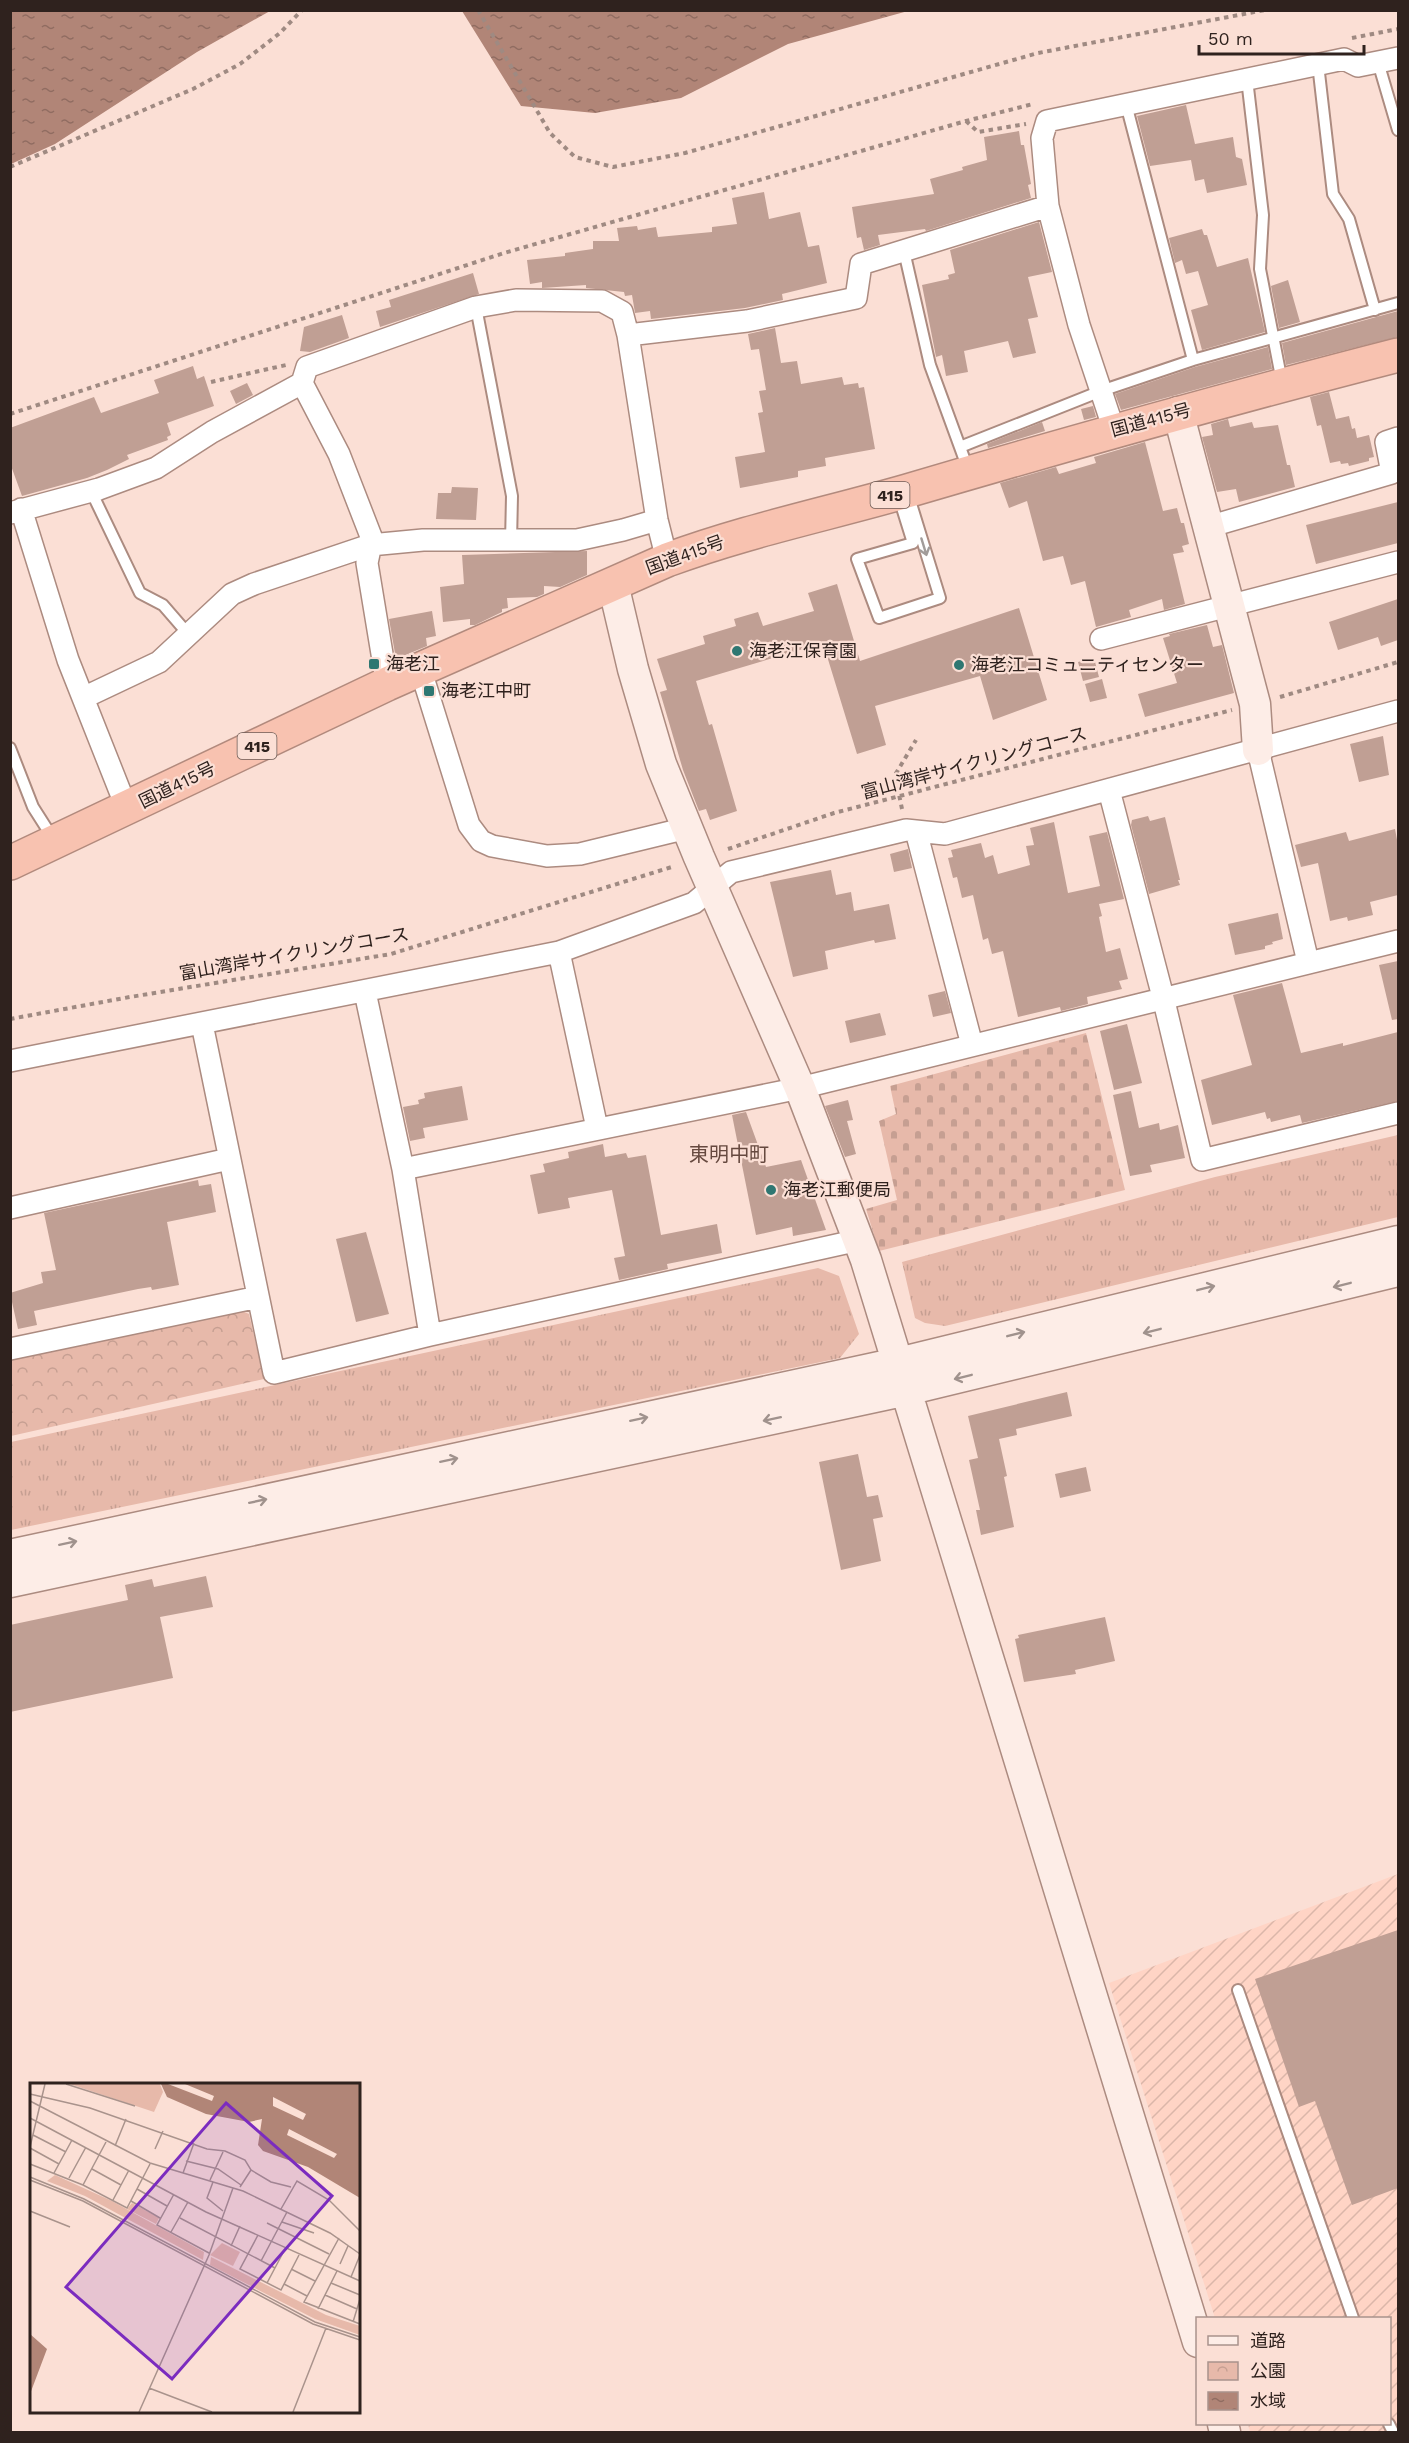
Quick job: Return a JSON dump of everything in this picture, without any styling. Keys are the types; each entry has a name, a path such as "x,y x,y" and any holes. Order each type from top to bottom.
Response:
{"highway":[{"name":"国道415号","path":"10,863 387,684 421,671 666,560 708,545 902,492 964,459 1114,430 1398,355"}],"street":[{"path":"1114,430 1079,325 1048,206 1041,112 1126,104 1344,59 1358,66 1388,60"},
{"path":"628,335 747,321 856,298 861,264 1048,206"},
{"path":"127,809 68,660 16,511 91,491 156,468 305,375 476,307 516,300 602,301 622,312 628,335 657,520 666,560"},
{"path":"305,375 372,539 367,563 387,684"},
{"path":"1178,412 1255,704 1253,730 1308,962"},
{"path":"1208,527 1392,474 1386,442 1398,438"},
{"path":"83,698 159,662 232,594 254,584 370,545 423,540 511,542 577,540 657,520"},
{"path":"1101,639 1398,562"},
{"path":"613,584 642,701 661,764 800,1088 859,1240 903,1376 1196,2339"},
{"path":"421,671 469,825 480,841 492,846 547,856 580,854 687,828"},
{"path":"10,1061 560,952 694,903 731,872 911,831 945,834 1109,790 1253,730 1398,711"},
{"path":"1109,790 1163,997 1202,1160 1398,1113"},
{"path":"911,831 972,1045"},
{"path":"403,1169 800,1088 1398,940"},
{"path":"560,952 597,1128"},
{"path":"365,992 403,1169 430,1335"},
{"path":"202,1024 274,1372 859,1240"},
{"path":"10,1208 229,1159"},
{"path":"10,1582 903,1376 1398,1241"},
{"path":"10,1555 903,1376 1398,1271"},
{"path":"10,1349 258,1297"}],"lane":[{"path":"1388,60 1398,130"},
{"path":"1318,64 1334,194 1349,219 1375,310"},
{"path":"1246,79 1263,215 1260,269 1283,385"},
{"path":"1126,104 1193,360"},
{"path":"904,251 930,365 964,459 1101,391 1193,360 1398,303"},
{"path":"476,307 512,496 511,542"},
{"path":"91,491 140,593 163,605 189,635"},
{"path":"902,492 940,598 879,618 857,559 913,543 902,492"},
{"path":"10,748 33,807 55,842"},
{"path":"1238,1990 1352,2317"}],"path":[{"path":"10,167 193,89 240,64 280,33 302,10"},
{"path":"478,10 550,133 575,157 613,167 685,153 1038,53 1265,10"},
{"path":"1347,39 1398,29"},
{"path":"966,121 978,132 1041,112"},
{"path":"10,414 504,253 966,121 1041,112"},
{"path":"211,382 295,362 305,375"},
{"path":"1279,697 1398,662"},
{"name":"富山湾岸サイクリングコース","path":"719,852 834,813 926,789 1253,730"},
{"path":"911,831 899,796 895,775 916,740"},
{"name":"富山湾岸サイクリングコース","path":"10,1019 391,954 681,864"}],"shaded area":[{"path":"1398,1874 1398,2432 1250,2432 1248,2425 1391,2425 1391,2317 1215,2317 1109,1983"}],"green space":[{"path":"1086,1033 1125,1190 879,1251 866,1209 897,1200 879,1121 896,1114 890,1086"},
{"path":"1398,1135 1398,1217 945,1326 925,1323 915,1318 902,1262 1215,1177"},
{"path":"818,1268 839,1276 859,1334 840,1358 11,1530 11,1442"},
{"path":"240,1310 249,1314 264,1379 11,1436 10,1357"}],"water":[{"path":"10,11 270,11 197,52 55,144 11,164"},
{"path":"462,11 908,11 788,44 681,98 595,113 521,106"}],"building":[{"path":"1186,105 1195,144 1233,137 1236,157 1242,159 1247,185 1207,193 1204,179 1195,181 1191,160 1150,166 1137,116"},
{"path":"1019,131 1031,184 1028,185 1031,198 926,231 925,229 878,235 880,245 864,250 861,237 857,238 852,207 934,194 930,179 963,170 962,167 987,160 984,137"},
{"path":"764,192 769,219 800,212 808,247 819,245 827,283 782,294 783,300 745,308 651,319 650,311 635,313 632,295 625,296 624,292 586,288 586,285 542,288 542,282 530,284 527,260 565,256 565,253 593,249 593,241 619,241 617,228 637,226 638,230 656,227 658,237 712,232 712,227 737,224 732,198"},
{"path":"1039,222 1052,272 1028,277 1038,317 1028,319 1036,353 1013,358 1008,341 964,351 968,372 946,376 942,355 936,357 922,285 949,279 948,275 955,273 950,250"},
{"path":"1202,229 1204,235 1207,235 1217,267 1248,258 1265,332 1202,350 1191,310 1208,305 1198,271 1186,274 1182,260 1175,263 1169,238"},
{"path":"473,273 479,294 380,327 376,311 391,307 389,300"},
{"path":"1288,280 1300,322 1279,328 1271,286"},
{"path":"1398,311 1398,337 1286,365 1282,343"},
{"path":"342,315 349,338 310,352 300,351 304,327"},
{"path":"775,328 781,363 797,361 801,384 842,377 844,385 858,383 859,388 864,387 875,449 825,458 826,466 798,471 798,477 740,488 735,457 765,452 758,413 763,412 759,391 766,390 759,349 751,350 748,334"},
{"path":"1268,347 1272,369 1121,410 1115,394 1195,367"},
{"path":"193,366 197,379 204,376 214,406 167,423 171,435 167,437 168,440 127,455 129,459 107,470 87,478 22,496 10,463 10,428 94,397 101,413 159,393 154,380"},
{"path":"247,383 253,395 236,404 230,391"},
{"path":"1329,392 1336,419 1349,416 1357,438 1369,435 1374,457 1369,458 1369,461 1349,466 1348,463 1341,464 1340,461 1330,463 1321,425 1317,426 1310,397"},
{"path":"1093,406 1096,417 1084,420 1081,409"},
{"path":"1228,419 1230,427 1252,422 1254,428 1278,425 1287,465 1290,465 1295,487 1239,502 1236,489 1217,492 1202,437 1213,435 1211,424"},
{"path":"1042,422 1045,431 988,448 987,444"},
{"path":"1145,442 1163,511 1177,508 1181,523 1184,523 1189,544 1182,546 1184,552 1173,554 1185,604 1164,610 1162,599 1129,610 1131,617 1096,627 1085,581 1071,585 1063,556 1043,561 1027,501 1009,508 1000,483 1056,467 1059,474 1096,463 1094,457"},
{"path":"452,487 478,488 476,520 436,519 438,493 451,493"},
{"path":"1398,502 1398,543 1316,564 1306,525"},
{"path":"587,551 587,575 560,587 544,586 544,594 537,597 507,598 508,608 502,609 502,612 475,625 470,625 470,619 443,622 440,587 464,584 462,555"},
{"path":"837,584 860,661 1019,608 1047,700 993,720 980,676 875,706 886,745 857,754 823,643 696,681 709,725 712,724 737,811 710,820 706,809 699,811 683,770 660,692 667,690 657,659 705,644 703,636 736,626 734,619 758,612 763,626 814,611 808,593"},
{"path":"1398,599 1398,640 1381,646 1378,637 1338,650 1329,622"},
{"path":"432,611 436,636 426,638 427,646 396,659 389,619"},
{"path":"1207,625 1213,647 1222,645 1234,693 1145,717 1138,694 1177,683 1163,638 1170,636 1169,634"},
{"path":"1094,658 1099,677 1083,681 1078,662"},
{"path":"1102,679 1107,698 1090,702 1085,684"},
{"path":"1383,736 1389,775 1359,782 1350,744"},
{"path":"1148,816 1150,821 1165,817 1180,880 1178,880 1180,885 1149,894 1131,825 1132,820"},
{"path":"1054,822 1068,893 1100,886 1089,836 1107,832 1124,899 1099,904 1102,916 1099,917 1106,952 1120,948 1128,979 1119,981 1122,989 1087,997 1088,1004 1061,1011 1060,1007 1018,1017 1003,951 992,954 988,938 983,940 973,895 962,898 957,877 953,878 948,858 953,857 951,850 981,843 985,858 993,855 998,874 1030,865 1026,846 1034,845 1030,828"},
{"path":"1395,829 1398,845 1398,895 1370,902 1373,915 1348,921 1347,917 1330,921 1318,863 1301,867 1295,845 1346,832 1349,841"},
{"path":"908,849 912,868 894,872 890,854"},
{"path":"831,870 836,895 851,892 854,911 889,904 896,939 875,943 874,940 825,951 828,969 793,977 770,882"},
{"path":"1278,913 1283,939 1272,942 1273,944 1265,946 1265,949 1235,955 1228,924"},
{"path":"1398,961 1398,1019 1392,1020 1379,965"},
{"path":"1282,983 1301,1053 1343,1043 1343,1046 1398,1032 1398,1101 1302,1123 1300,1115 1271,1122 1270,1118 1267,1119 1265,1112 1212,1125 1201,1080 1252,1065 1233,995"},
{"path":"945,991 951,1013 933,1017 928,995"},
{"path":"880,1013 886,1035 850,1043 845,1021"},
{"path":"1127,1024 1142,1083 1114,1090 1100,1031"},
{"path":"462,1086 468,1120 423,1128 425,1138 410,1141 403,1107 419,1104 418,1100 425,1098 424,1093"},
{"path":"1131,1091 1139,1128 1159,1123 1160,1130 1178,1125 1185,1158 1150,1165 1152,1172 1130,1176 1113,1095"},
{"path":"848,1100 853,1120 847,1121 856,1154 845,1157 825,1106"},
{"path":"746,1112 766,1167 801,1160 826,1230 793,1236 792,1227 756,1235 732,1115"},
{"path":"603,1144 605,1157 626,1153 628,1158 646,1155 661,1235 717,1224 722,1253 667,1264 668,1269 619,1280 614,1258 625,1256 612,1190 568,1198 570,1208 538,1214 530,1175 545,1172 543,1164 569,1158 568,1152"},
{"path":"198,1180 199,1186 211,1184 216,1212 167,1222 179,1285 152,1290 151,1287 138,1289 34,1311 37,1325 18,1329 10,1293 43,1283 41,1272 56,1270 44,1213"},
{"path":"366,1232 389,1314 356,1322 336,1239"},
{"path":"1067,1392 1072,1416 1016,1429 1017,1435 999,1439 1014,1527 981,1535 976,1510 980,1510 969,1460 978,1458 968,1416"},
{"path":"858,1454 867,1497 878,1495 883,1517 873,1519 881,1561 841,1570 819,1462"},
{"path":"1086,1467 1091,1491 1060,1498 1055,1474"},
{"path":"206,1576 213,1607 160,1617 173,1678 10,1712 10,1625 128,1600 125,1585 152,1579 154,1587"},
{"path":"1105,1617 1115,1661 1075,1670 1076,1674 1024,1682 1015,1639 1019,1638 1018,1635"},
{"path":"1398,1930 1398,2188 1352,2205 1315,2101 1299,2107 1255,1979"}],"place":[{"name":"海老江保育園","path":"737,651"},
{"name":"海老江","path":"374,664"},
{"name":"海老江コミュニティセンター","path":"959,665"},
{"name":"海老江中町","path":"429,691"},
{"name":"海老江郵便局","path":"771,1190"}],"district":[{"name":"東明中町","path":"729,1154"}]}
